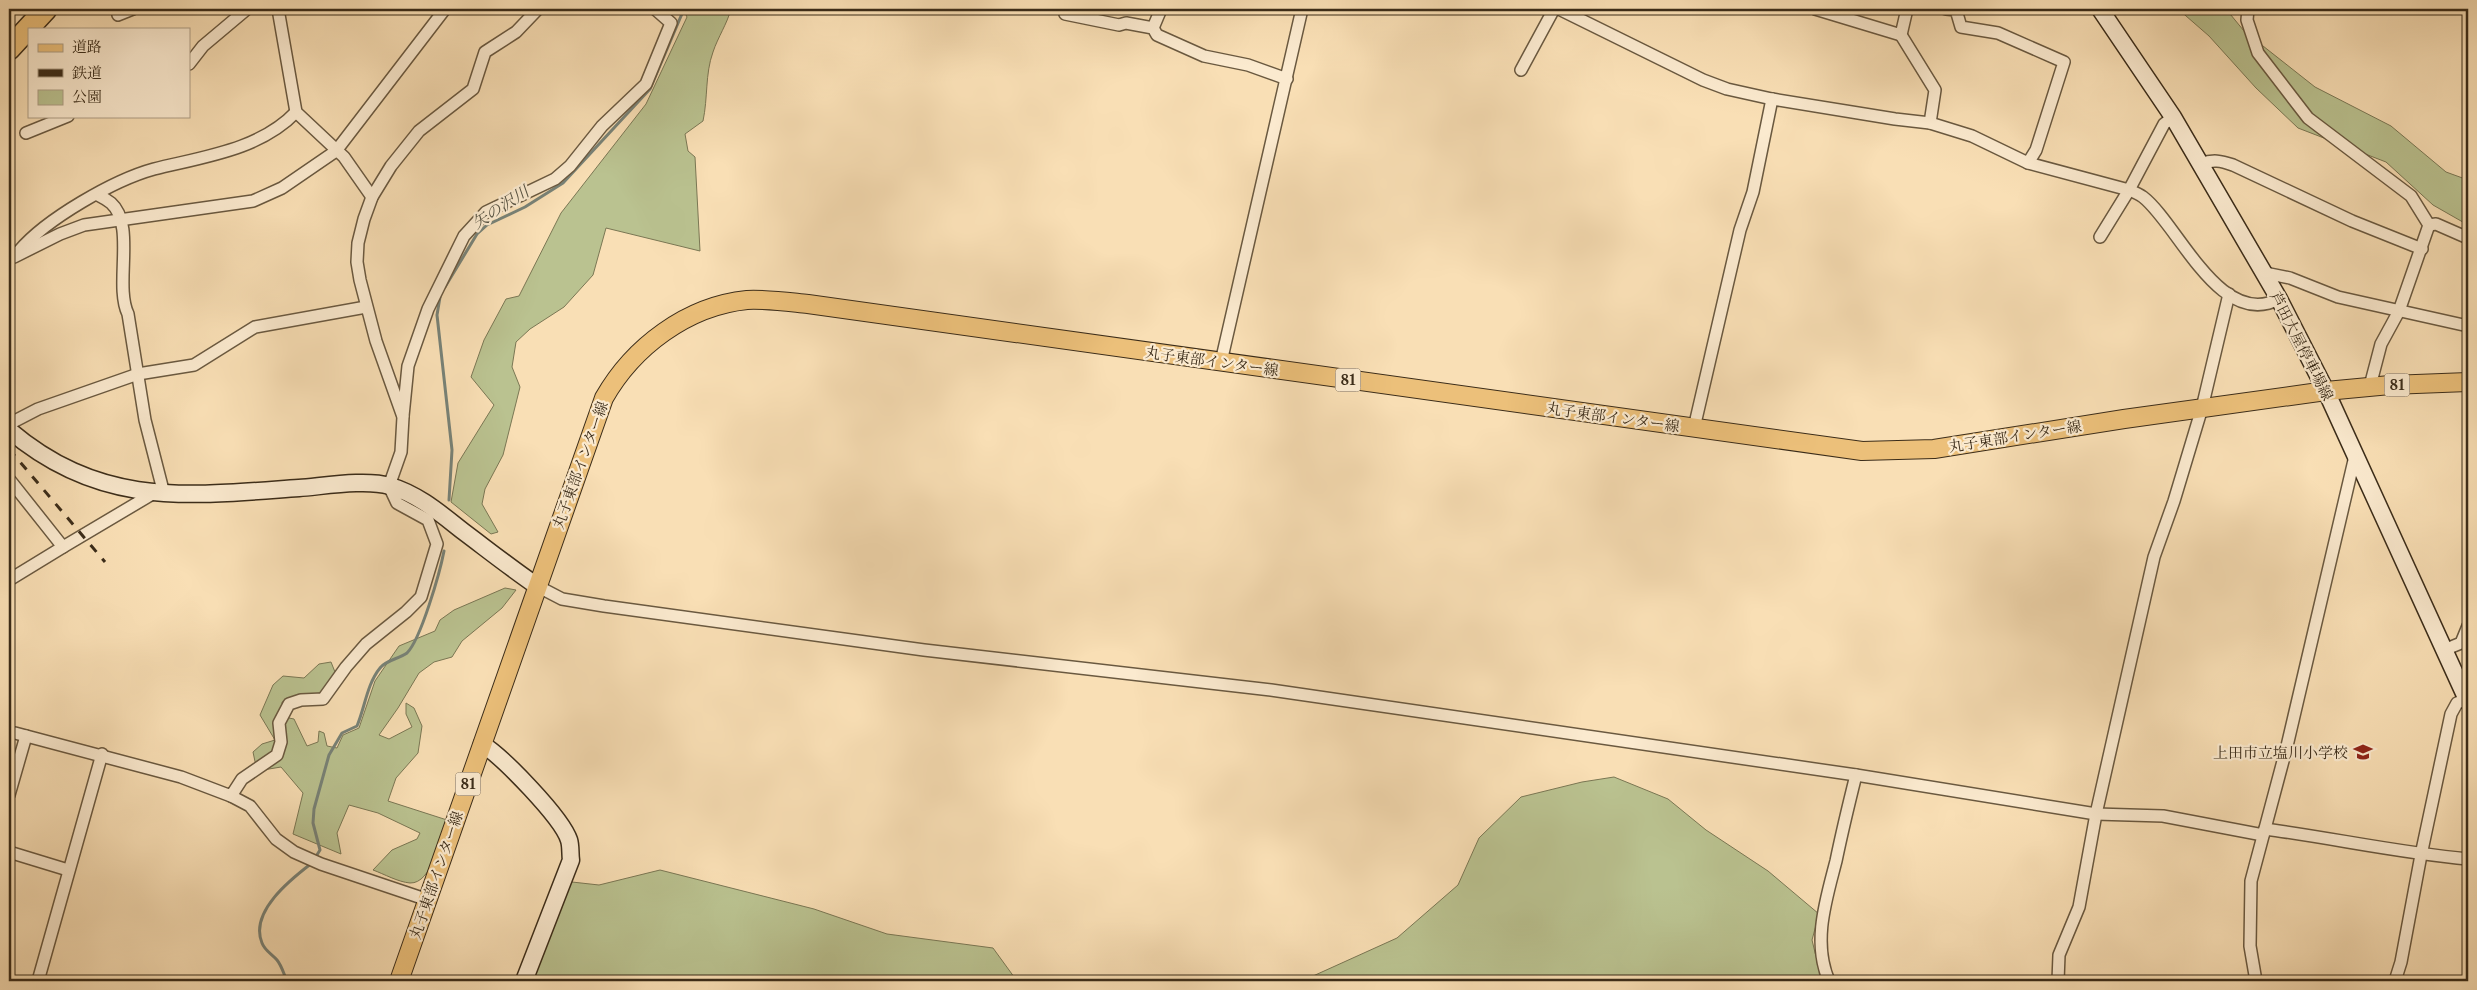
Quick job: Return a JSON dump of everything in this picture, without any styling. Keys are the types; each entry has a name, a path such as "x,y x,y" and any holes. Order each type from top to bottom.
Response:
{"highway":[{"path":"9,49 37,12"}],"main road":[{"name":"丸子東部インター線","path":"399,981 594,422 609,388 632,359 653,339 681,322 712,308 747,300 782,301 1838,448 1908,451 1934,449 2326,391 2370,386 2468,382"}],"street":[{"path":"118,15 133,9"},
{"path":"190,63 203,46 247,9"},
{"path":"278,9 296,112 344,157 372,197"},
{"path":"11,259 60,234 84,225 254,201 282,188 336,151 445,9"},
{"path":"403,417 366,306 357,262 358,244 372,197 391,166 419,131 473,89 484,52 516,32 538,9"},
{"path":"231,796 242,779 277,755 281,742 279,723 289,704 301,700 323,700 346,667 366,644 406,612 421,596 437,544 428,520 397,503 389,486 402,452 408,366 428,309 464,236 486,212 555,180 570,166 602,126 646,84 672,23 654,9"},
{"path":"1153,28 1161,9"},
{"path":"1221,362 1302,9"},
{"path":"1521,70 1554,9"},
{"path":"1560,9 1703,80 1727,89 1772,99 1930,123 1972,136 2028,163 2130,190 2142,196 2160,215 2192,261 2229,294 2244,301 2263,304 2279,299"},
{"path":"1815,9 1901,35 1935,90 1930,123"},
{"path":"1901,35 1907,9"},
{"path":"1946,9 1956,10 1960,27 1998,33 2064,62 2036,150 2028,163"},
{"name":"芦田大屋停車場線","path":"2100,9 2172,117 2279,299 2326,391 2468,700"},
{"path":"2248,9 2247,20 2258,53 2308,118 2411,196 2429,225 2399,310 2381,344 2370,386"},
{"path":"1064,14 1119,25 1126,23 1153,28 1157,35 1204,56 1248,65 1287,79"},
{"path":"1694,428 1740,230 1753,192 1772,99"},
{"path":"11,259 28,241 59,214 135,176 154,169 181,165 257,140 282,126 296,112"},
{"path":"2100,237 2130,190 2164,124 2172,117"},
{"path":"26,133 63,118"},
{"path":"2200,164 2209,160 2220,160 2352,221 2422,249"},
{"path":"98,195 112,204 121,220 124,260 122,303 128,314 159,494"},
{"path":"2429,225 2436,224 2468,238"},
{"path":"2265,273 2290,278 2338,297 2468,326"},
{"path":"2058,981 2059,955 2079,907 2096,814 2154,557 2174,501 2202,408 2229,294"},
{"path":"9,424 38,409 138,374 194,365 255,327 366,306"},
{"path":"9,430 35,450 76,473 122,488 159,494 202,495 368,484 389,486 415,496 537,586 562,598 604,606 934,651 1271,690 1856,775 2096,814 2162,816 2264,832 2346,840 2421,855 2468,859"},
{"path":"2256,981 2250,946 2251,881 2287,746 2355,456"},
{"path":"9,479 63,547"},
{"path":"9,580 63,547 159,494"},
{"path":"2444,650 2460,643 2468,626"},
{"path":"2396,981 2451,714 2457,703 2468,700"},
{"path":"9,795 20,734 102,754 181,777 231,796 250,806 276,839 294,852 321,864 428,900"},
{"path":"482,744 508,764 561,824 569,841 571,860 524,981"},
{"path":"38,981 102,754"},
{"path":"1829,981 1824,971 1820,944 1823,917 1856,775"},
{"path":"9,852 68,870"}],"green space":[{"path":"683,9 731,9 710,60 703,121 685,134 688,151 695,157 700,251 606,228 593,275 564,307 530,329 516,342 512,367 520,387 503,455 485,489 482,504 498,532 491,534 451,502 458,463 494,405 471,377 484,340 506,299 519,296 561,213 646,104 687,17"},
{"path":"2178,9 2226,9 2244,31 2315,87 2391,126 2446,172 2468,180 2468,225 2433,205 2386,162 2298,128 2256,88 2209,36"},
{"path":"505,588 516,590 502,608 462,641 452,657 434,662 419,673 379,735 389,739 412,727 406,714 406,703 414,708 422,726 418,753 396,778 388,801 447,820 430,868 424,876 418,881 410,883 396,880 373,870 392,850 417,839 420,833 378,813 349,805 337,833 341,854 293,834 303,793 281,767 257,771 253,752 262,744 275,740 260,715 273,685 283,676 304,678 319,664 331,662 335,672 323,692 282,702 284,717 294,719 307,746 318,742 319,731 324,733 327,746 337,748 343,735 359,728 375,681 399,646 435,631 440,620 454,610"},
{"path":"1614,777 1668,799 1706,830 1768,871 1819,914 1812,940 1822,981 1302,981 1397,938 1458,885 1479,838 1521,797 1582,782"},
{"path":"660,870 814,909 887,934 993,948 1017,981 534,981 563,881 599,885"}],"waterway":[{"name":"矢の沢川","path":"445,287 477,234 487,225 525,207 563,183 650,89 684,9"},
{"name":"矢の沢川","path":"440,297 437,315 452,450 449,500"},
{"name":"矢の沢川","path":"315,858 320,850 313,823 314,809 329,755 342,733 357,726 369,688 380,668 407,653 412,645 429,605 444,551"},
{"name":"矢の沢川","path":"287,981 279,962 262,943 261,920 274,897 312,863"}],"railway":[{"path":"9,449 105,562"}],"place":[{"name":"上田市立塩川小学校","path":"2363,752"}]}
